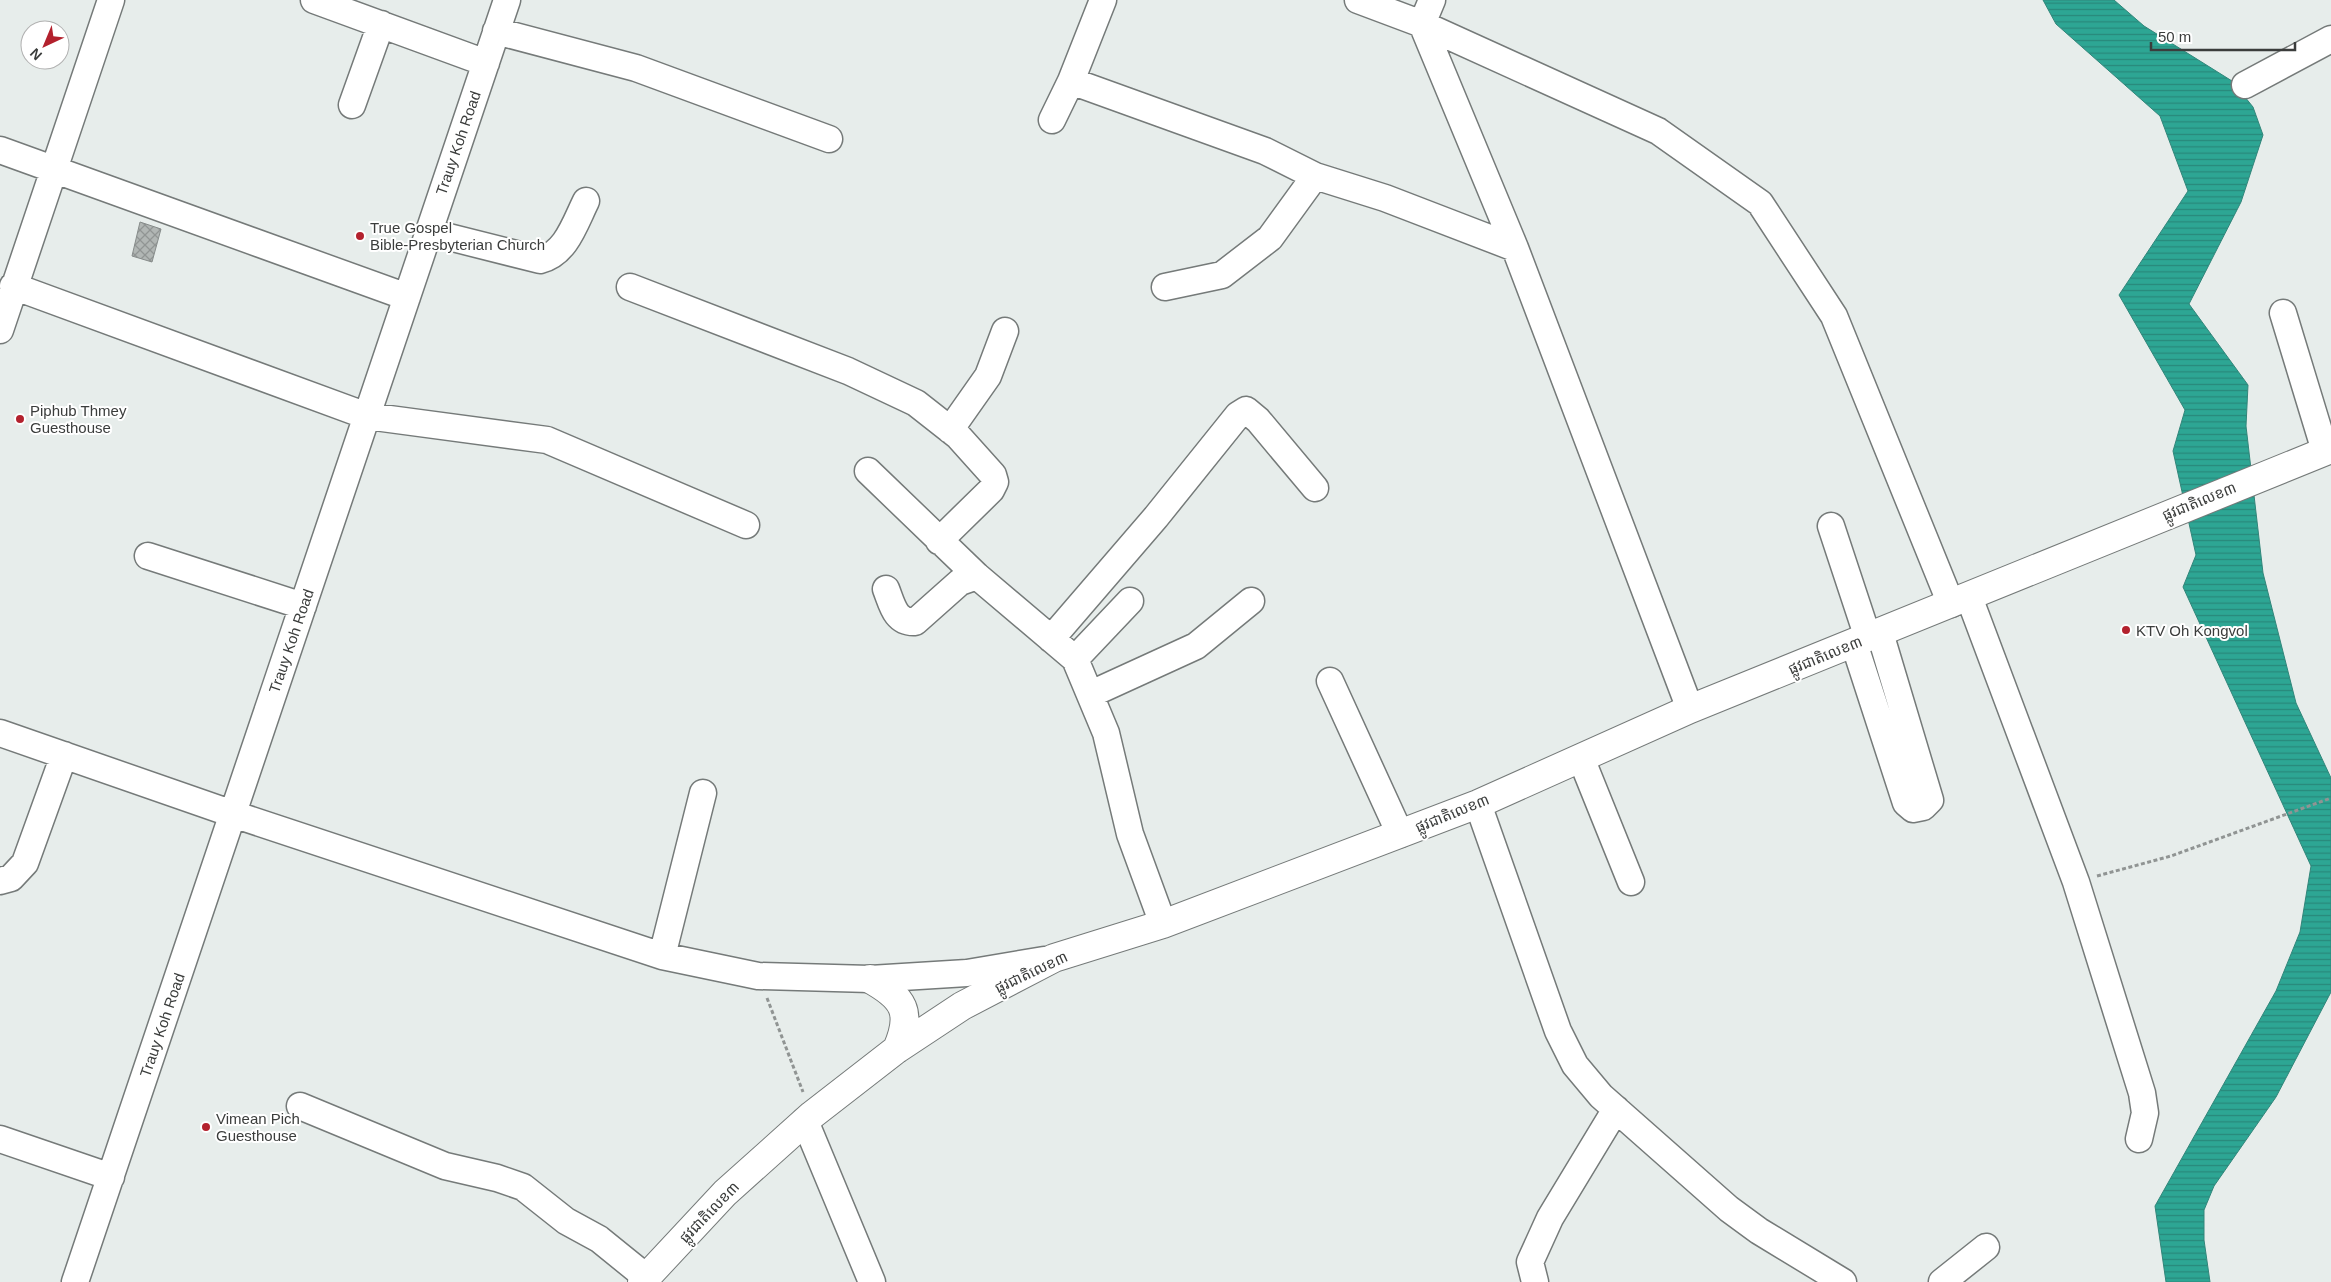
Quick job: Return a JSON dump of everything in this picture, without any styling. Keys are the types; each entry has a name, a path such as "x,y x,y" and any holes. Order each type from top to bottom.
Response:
{"highway":[{"name":"ផ្លូវជាតិលេខ៣","path":"644,1280 725,1193 809,1118 897,1049 962,1006 1054,958 1163,924 1478,804 1690,709 2328,450"},
{"path":"870,979 892,991 902,1008 906,1028 897,1049"}],"street":[{"path":"0,330 111,0"},
{"path":"314,0 486,63"},
{"name":"Trauy Koh Road","path":"75,1282 507,0"},
{"path":"1052,120 1071,81 1103,0"},
{"path":"1358,0 1422,24 1658,131 1760,203 1834,316 1960,601 2076,882 2142,1093 2145,1113 2140,1139"},
{"path":"1432,0 1422,24 1515,248 1690,709"},
{"path":"352,105 381,24"},
{"path":"496,31 636,68 829,140"},
{"path":"2245,85 2331,39"},
{"path":"1071,81 1265,151 1315,176 1385,198 1515,248"},
{"path":"0,150 407,297"},
{"path":"1165,287 1222,275 1270,238 1315,176"},
{"path":"429,232 540,260 550,258 563,246 586,201"},
{"path":"14,286 367,416 547,440 746,525"},
{"path":"630,287 848,371 916,403 950,430 993,475 995,482 991,490 939,541"},
{"path":"2283,313 2328,450"},
{"path":"950,430 988,376 1005,331"},
{"path":"1051,639 1156,517 1238,415 1246,410 1258,420 1315,488"},
{"path":"868,471 977,576 1075,659 1092,694 1106,732 1130,834 1163,924"},
{"path":"1832,526 1867,638 1930,800 1923,807 1913,809 1906,804 1867,638"},
{"path":"148,556 303,606"},
{"path":"886,589 896,615 907,622 915,622 960,582 977,576"},
{"path":"1092,694 1196,646 1251,600"},
{"path":"1075,659 1130,601"},
{"path":"1330,681 1400,834"},
{"path":"0,733 233,814 662,956 758,976 870,979 967,973 1054,958"},
{"path":"0,881 11,878 25,864 64,755"},
{"path":"1581,758 1631,882"},
{"path":"662,956 703,793"},
{"path":"1478,804 1558,1031 1575,1066 1601,1096 1730,1209 1759,1230 1843,1282"},
{"path":"300,1106 446,1166 497,1178 523,1187 566,1221 599,1239 644,1280"},
{"path":"1533,1281 1530,1262 1550,1218 1616,1109"},
{"path":"809,1118 872,1282"},
{"path":"0,1140 110,1177"},
{"path":"1942,1282 1986,1247"}],"path":[{"path":"2076,882 2171,856 2331,798"},
{"path":"758,976 809,1118"}],"shaded area":[{"path":"2043,0 2114,0 2144,26 2232,81 2253,107 2263,135 2241,202 2189,304 2248,385 2246,426 2263,573 2296,703 2331,778 2331,992 2276,1097 2214,1186 2204,1210 2204,1240 2210,1282 2166,1282 2155,1206 2276,991 2300,932 2311,866 2183,587 2196,555 2173,451 2185,410 2119,295 2188,191 2160,116 2056,24"}],"building":[{"path":"140,222 161,229 152,262 132,256"}],"place":[{"name":"True Gospel Bible-Presbyterian Church","path":"360,236"},
{"name":"Piphub Thmey Guesthouse","path":"20,419"},
{"name":"KTV Oh Kongvol","path":"2126,630"},
{"name":"Vimean Pich Guesthouse","path":"206,1127"}]}
